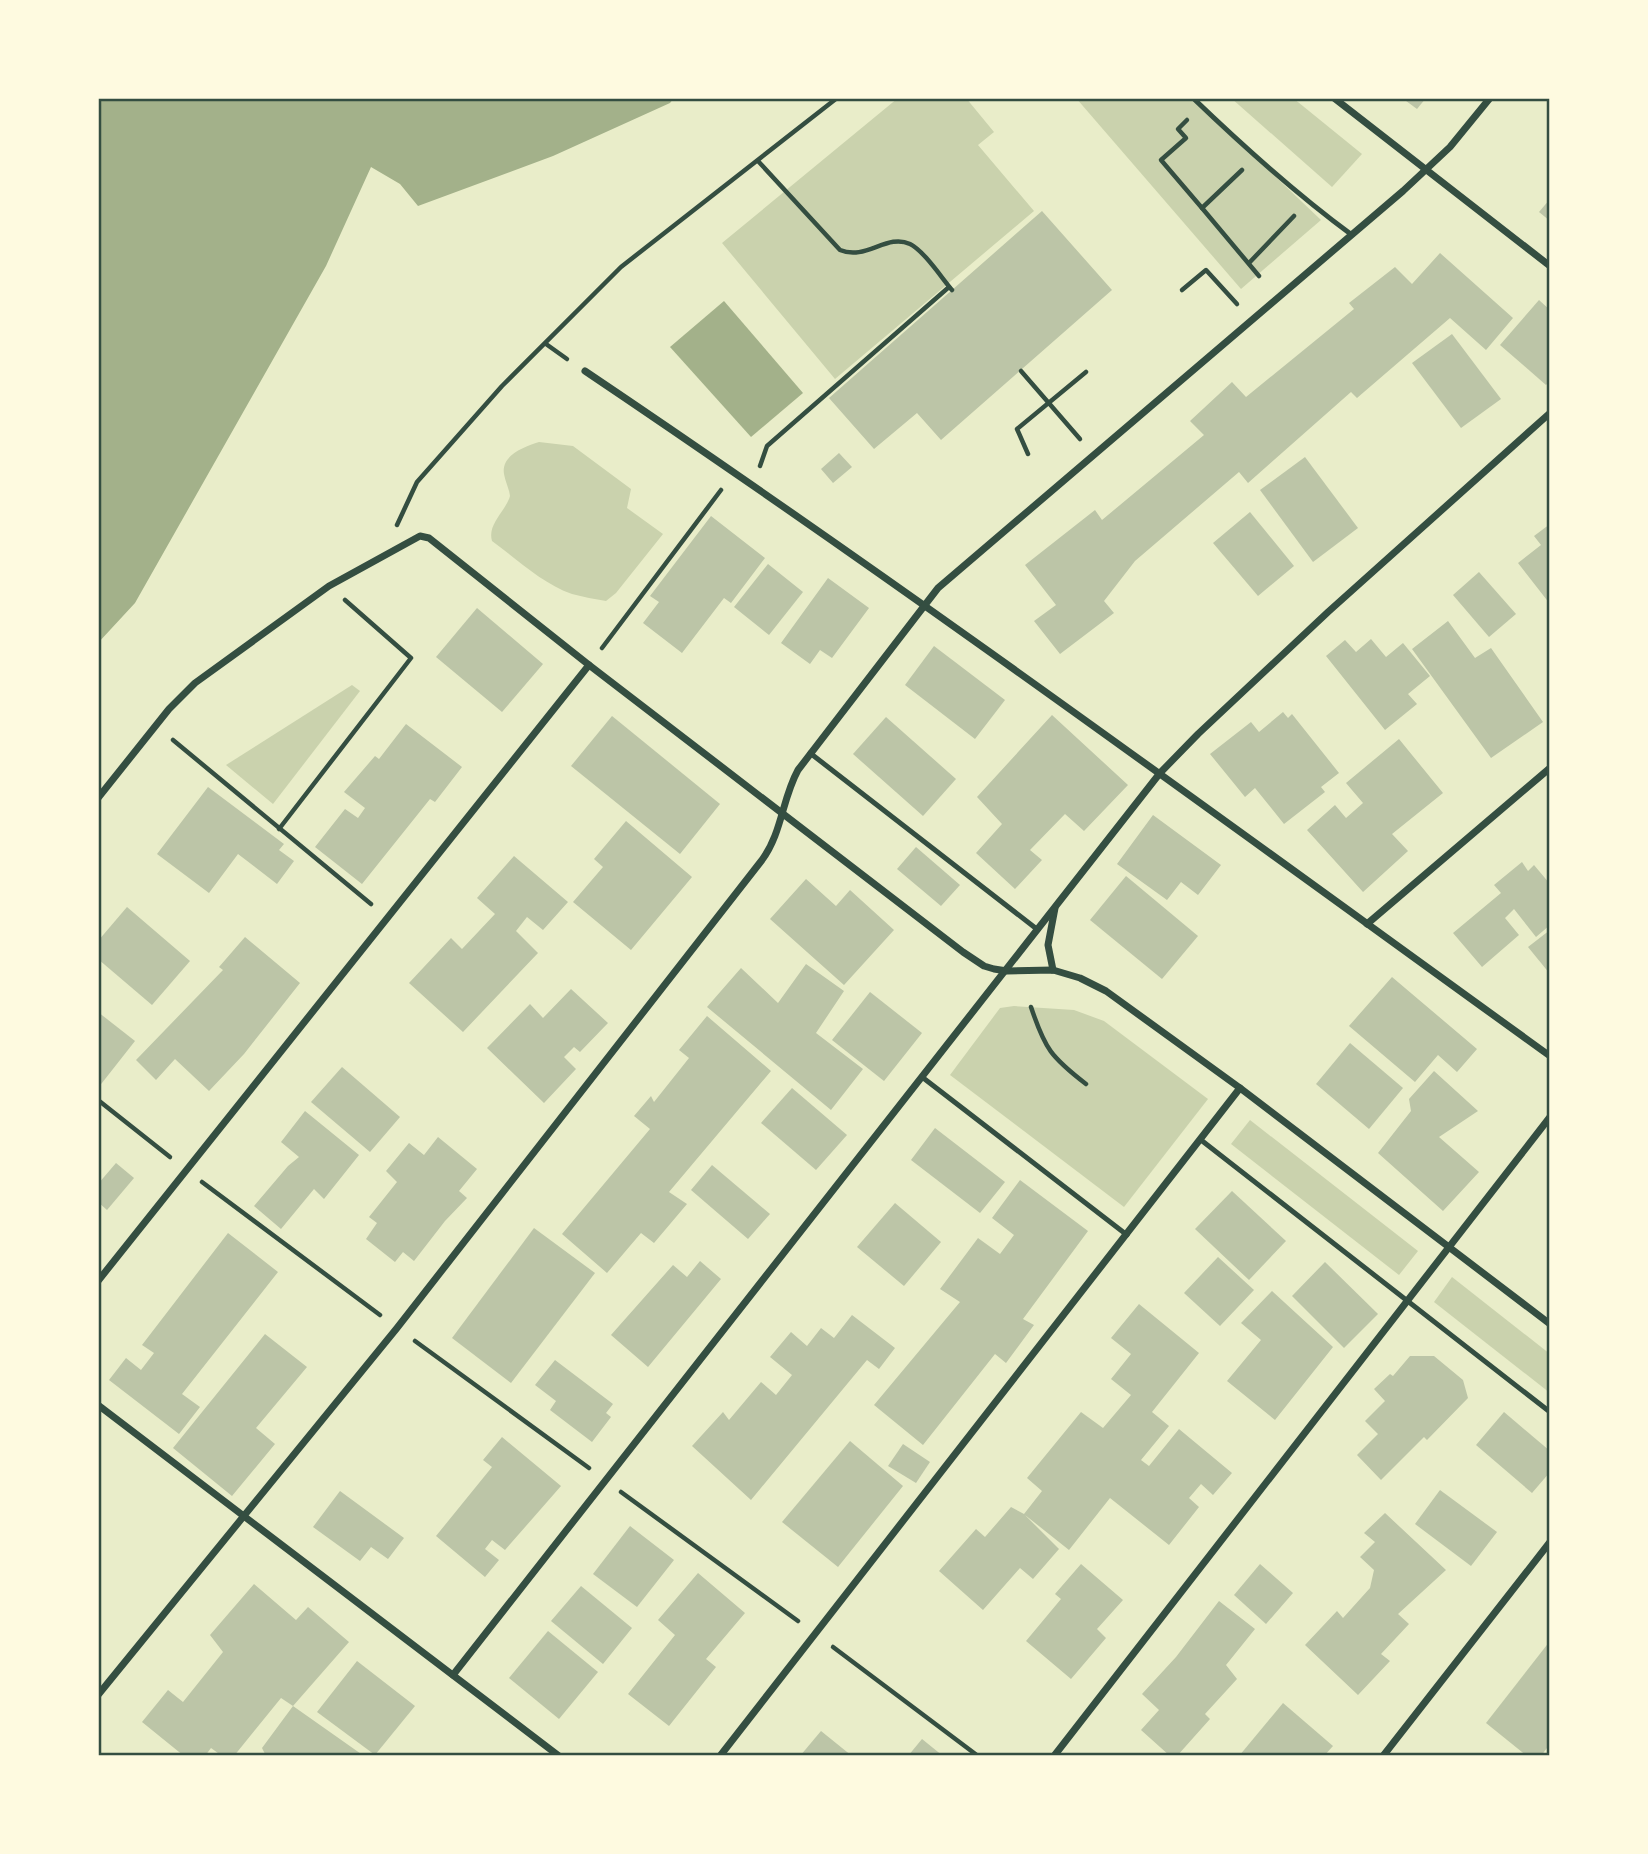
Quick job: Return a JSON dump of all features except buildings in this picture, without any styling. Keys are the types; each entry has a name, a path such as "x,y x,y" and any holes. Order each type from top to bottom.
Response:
{"street":[{"path":"1334,98 1550,267"},
{"path":"98,1695 397,1328 762,860 775,840 793,779 924,604 945,581 1427,170 1450,147 1490,98"},
{"path":"585,371 924,604 1550,1056"},
{"path":"453,1675 1160,773 1328,612 1550,413"},
{"path":"98,798 169,709 195,682 329,586 421,536 429,538 589,665 963,952 984,966 1007,971 1053,970 1080,978 1106,991 1240,1088 1550,1324"},
{"path":"98,1282 589,665"},
{"path":"1367,924 1550,768"},
{"path":"1053,970 1048,945 1056,907"},
{"path":"720,1756 1240,1088"},
{"path":"1054,1756 1550,1117"},
{"path":"98,1405 559,1756"},
{"path":"1383,1756 1550,1542"}],"lane":[{"path":"1193,98 1256,158 1352,235"},
{"path":"810,753 1038,930"},
{"path":"922,1077 1127,1235"},
{"path":"1201,1140 1550,1412"}],"path":[{"path":"388,553 400,514 417,482 502,386 621,267 837,98"},
{"path":"1194,114 1178,128 1186,138 1161,160 1259,276"},
{"path":"750,482 760,467 767,446 951,288 910,244 894,242 863,252 839,250 758,160"},
{"path":"1202,208 1247,165"},
{"path":"1249,263 1297,212"},
{"path":"1182,290 1206,270 1252,320"},
{"path":"1021,371 1094,456"},
{"path":"1028,454 1017,429 1086,372"},
{"path":"589,665 734,472"},
{"path":"279,829 411,658 329,586"},
{"path":"156,726 387,916"},
{"path":"1031,1007 1049,1052 1086,1084"},
{"path":"98,1100 186,1170 397,1328 816,1633 978,1756"}],"shaded area":[{"path":"98,98 674,98 670,103 553,156 418,206 400,184 371,167 326,266 135,603 98,643"},
{"path":"898,98 966,98 994,132 978,145 1034,211 835,379 722,243"},
{"path":"1076,98 1193,98 1321,220 1241,289"},
{"path":"1231,98 1293,98 1362,154 1332,187"},
{"path":"724,301 803,393 751,437 670,347"},
{"path":"539,442 573,446 631,489 627,508 663,534 616,593 606,601 561,590 492,541 494,523 510,496 504,474 506,462 515,453"},
{"path":"352,685 360,691 273,804 226,765"},
{"path":"1014,1006 1074,1010 1104,1021 1208,1099 1124,1207 950,1075 1000,1008"},
{"path":"1250,1120 1418,1251 1399,1275 1231,1144"},
{"path":"1452,1277 1550,1354 1550,1393 1434,1302"}]}
